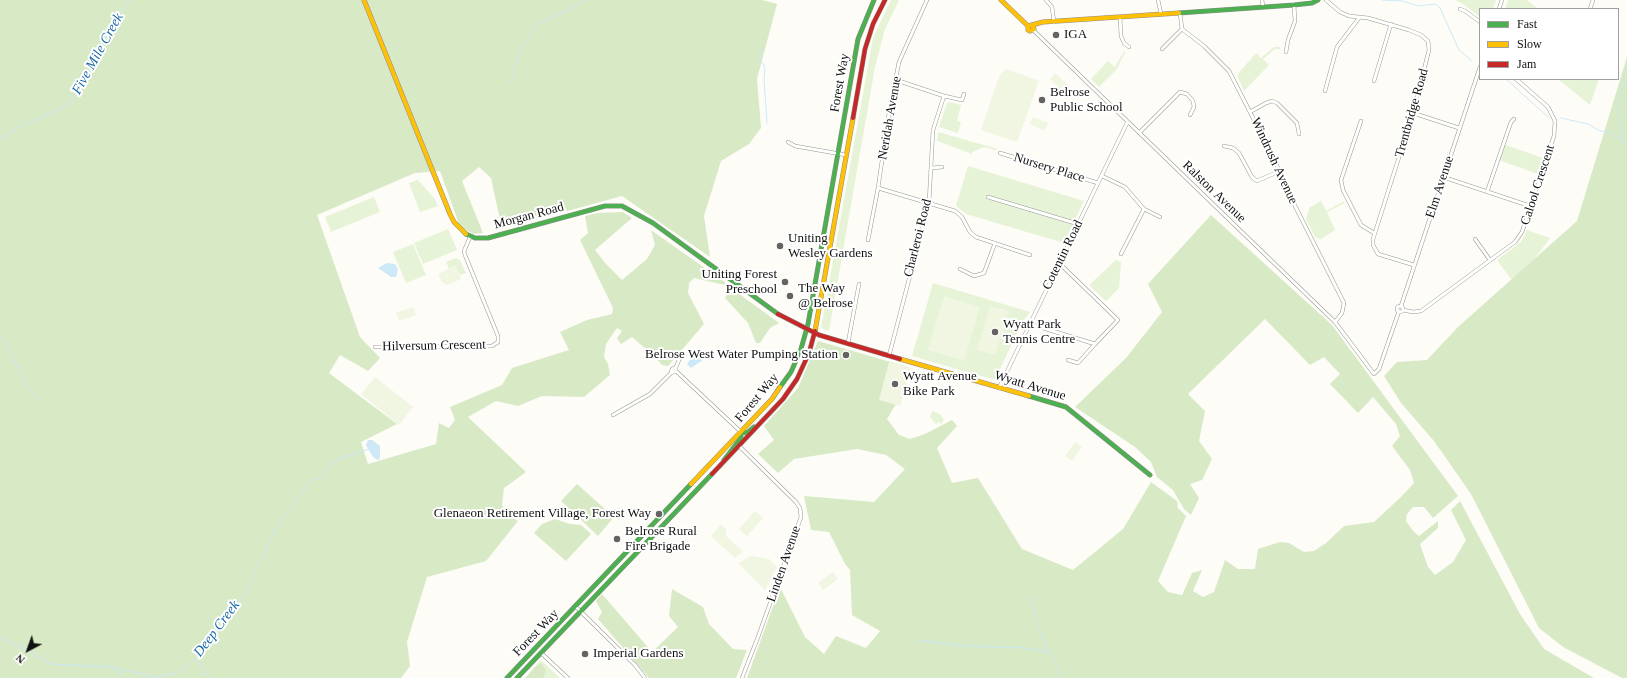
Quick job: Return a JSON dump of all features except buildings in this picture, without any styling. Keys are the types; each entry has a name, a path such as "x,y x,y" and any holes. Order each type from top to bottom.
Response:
{"main road":[{"path":"364,0 450,214 459,230 470,237"},
{"name":"Forest Way","path":"507,678 741,432 783,384 795,363 807,330 858,39 874,0"},
{"name":"Forest Way","path":"517,678 769,415 783,399 797,379 806,360 815,334 865,49 873,24 884,0"},
{"name":"Ralston Avenue","path":"1001,0 1031,27"},
{"path":"1031,27 1040,23 1294,5 1312,3 1318,0"},
{"name":"Morgan Road","path":"470,237 488,238 605,206 622,206 632,210 653,223 784,319 815,334"},
{"name":"Wyatt Avenue","path":"815,334 1066,407 1150,475"},
{"path":"722,465 724,458 741,438 741,432 749,432 762,419 769,415"}],"street":[{"name":"Neridah Avenue","path":"868,240 878,188 889,113 900,62 927,0"},
{"path":"1046,0 1052,7 1054,22"},
{"path":"1158,0 1161,14"},
{"path":"1262,0 1263,7"},
{"name":"Trentbridge Road","path":"1326,0 1340,12 1349,16 1391,24 1421,35 1428,41 1429,50 1414,113 1374,233 1373,245 1378,254 1414,265"},
{"path":"1286,52 1288,40 1295,21 1294,5"},
{"path":"1460,9 1479,21"},
{"path":"1162,48 1182,29 1180,13"},
{"path":"1120,17 1124,43 1129,47"},
{"path":"1325,91 1337,47 1359,18"},
{"path":"1374,81 1391,24"},
{"name":"Ralston Avenue","path":"1031,27 1127,123 1335,322 1374,374 1379,369 1401,311"},
{"name":"Windrush Avenue","path":"1182,29 1204,46 1229,71 1280,171 1286,188 1344,303 1342,313 1335,322"},
{"name":"Elm Avenue","path":"1401,311 1398,308 1401,306 1479,70"},
{"path":"896,80 944,96 962,100 964,94"},
{"name":"Calool Crescent","path":"1401,311 1421,311 1515,242 1522,232 1554,136 1555,121 1548,107 1517,80"},
{"path":"1139,133 1180,92 1187,94 1193,101 1194,107 1190,115"},
{"name":"Charleroi Road","path":"888,356 929,203 933,130 944,96"},
{"path":"1250,112 1272,101 1277,103 1297,123 1299,134"},
{"path":"1414,113 1459,128"},
{"path":"1487,192 1511,122 1514,119"},
{"path":"1361,121 1341,180 1343,190 1361,225 1374,233"},
{"name":"Cotentin Road","path":"999,388 1127,123"},
{"path":"788,142 795,146 846,155"},
{"path":"1224,146 1233,148 1239,153 1252,177 1257,181 1280,171"},
{"name":"Nursery Place","path":"1000,153 1098,183"},
{"path":"932,168 942,167"},
{"path":"1102,176 1125,187 1144,209 1160,217"},
{"path":"1444,177 1530,206"},
{"path":"878,188 957,212 973,235 1030,255"},
{"path":"988,196 1078,224"},
{"path":"1121,254 1144,209"},
{"name":"Hilversum Crescent","path":"375,347 492,346 498,342 498,336 464,251 470,237"},
{"path":"1475,238 1490,260"},
{"path":"960,269 974,276 984,273 995,243"},
{"path":"1059,263 1118,320 1078,363 1068,360"},
{"path":"848,343 859,284"},
{"path":"1030,324 1095,344"},
{"path":"613,416 650,394 671,372 676,369 679,360"},
{"path":"676,369 741,432"},
{"name":"Linden Avenue","path":"739,446 796,502 800,508 801,517 742,678"},
{"path":"575,606 635,665 645,678"},
{"path":"541,653 568,678"}],"green space":[{"path":"0,0 762,0 777,4 757,79 761,128 749,144 721,161 704,216 710,257 622,196 502,229 491,178 479,167 462,181 483,233 474,234 460,227 440,171 415,173 317,215 360,337 380,358 368,371 340,355 329,373 397,424 361,442 368,464 436,444 439,423 449,428 455,420 450,407 502,385 512,368 569,350 560,332 587,320 612,314 613,308 580,240 588,233 585,216 598,213 623,212 632,218 595,250 622,280 647,259 655,245 651,230 726,283 725,285 694,278 689,283 688,293 704,324 668,366 662,365 632,337 621,344 617,338 622,331 617,328 606,344 604,357 608,364 610,375 584,397 542,396 518,406 496,401 468,417 526,472 504,488 502,505 508,516 518,521 486,561 427,577 407,642 410,666 401,678 0,678"},
{"path":"891,0 899,0 885,29 875,67 829,331 821,328 873,38"},
{"path":"1455,0 1496,0 1493,8 1479,8 1479,16"},
{"path":"1508,0 1527,0 1537,8 1505,8"},
{"path":"1274,47 1280,47 1280,49 1275,49 1263,59 1269,65 1244,91 1237,75 1256,53 1261,58"},
{"path":"1124,51 1125,52 1117,69 1099,87 1091,79 1108,61 1115,67"},
{"path":"1627,57 1627,678 1622,678 1563,647 1539,628 1471,494 1434,441 1401,403 1384,376 1397,362 1427,360 1458,327 1577,221"},
{"path":"1007,69 1039,81 1017,142 981,130 1000,74"},
{"path":"1055,73 1068,85 1062,91 1050,79"},
{"path":"1559,80 1599,80 1590,105"},
{"path":"950,102 961,105 957,121 961,122 958,133 939,127 947,103"},
{"path":"1033,117 1048,123 1045,131 1030,124"},
{"path":"938,132 998,149 995,150 984,147 972,152 972,154 937,141"},
{"path":"1503,144 1546,159 1541,175 1498,160"},
{"path":"968,166 1084,201 1064,243 966,214 956,206"},
{"path":"418,180 435,199 438,206 420,212 409,183"},
{"path":"374,197 380,212 331,232 325,217"},
{"path":"1321,201 1326,211 1344,201 1345,203 1327,212 1335,230 1321,239 1315,237 1306,219 1310,207"},
{"path":"1211,215 1332,325 1458,496 1433,518 1424,507 1413,507 1407,514 1406,521 1419,536 1438,521 1438,528 1420,544 1428,567 1435,575 1453,562 1466,540 1451,510 1460,501 1520,614 1544,649 1594,678 747,678 780,587 805,637 824,654 836,636 866,648 880,631 852,615 850,570 845,564 829,532 811,530 804,496 874,502 905,469 886,455 857,449 794,459 778,473 758,454 774,440 764,426 798,388 818,341 908,367 897,402 887,419 899,435 910,439 925,434 952,420 957,426 937,448 952,483 978,478 1022,549 1073,570 1123,529 1151,482 1177,501 1178,508 1186,516 1158,581 1168,592 1182,595 1192,573 1202,570 1193,591 1203,597 1214,592 1225,560 1238,569 1255,569 1258,549 1280,542 1289,543 1304,552 1314,551 1326,543 1344,526 1374,522 1402,496 1414,483 1410,470 1392,446 1400,436 1396,424 1373,397 1358,413 1330,384 1340,374 1324,357 1310,365 1265,319 1188,394 1205,411 1199,441 1212,459 1202,480 1190,484 1199,498 1191,515 1184,509 1173,490 1157,477 1151,462 1135,447 1075,407 1126,358 1162,312 1148,284"},
{"path":"448,229 457,250 423,264 414,243"},
{"path":"1527,230 1550,238 1530,265 1517,287 1497,260 1521,242"},
{"path":"413,244 426,275 406,283 393,252"},
{"path":"456,258 460,260 466,273 460,275 455,266 449,269 446,262"},
{"path":"1116,260 1121,262 1119,288 1106,301 1089,285"},
{"path":"455,266 461,279 447,285 442,282 438,274"},
{"path":"933,283 1030,312 1021,324 995,380 912,356"},
{"path":"731,288 779,323 770,328 760,343 756,343 748,323 725,298"},
{"path":"944,296 980,307 964,361 928,350"},
{"name":"Wyatt Park Tennis Centre","path":"990,306 1009,311 1003,330 1010,333 1008,338 1001,336 995,355 977,350"},
{"path":"413,307 416,315 399,321 396,313"},
{"name":"Wyatt Avenue Bike Park","path":"889,362 911,368 900,406 879,400"},
{"path":"375,377 413,407 399,425 361,394"},
{"path":"932,411 940,414 944,420 941,424 939,422 936,424 930,417"},
{"path":"1075,442 1082,447 1072,461 1065,456"},
{"path":"577,484 614,517 598,536 561,501"},
{"path":"755,511 763,518 747,536 739,529"},
{"path":"555,519 570,524 581,525 591,534 566,561 534,533 542,524"},
{"path":"721,524 726,530 726,536 743,551 735,558 711,536"},
{"path":"751,556 769,559 777,567 765,590 738,563"},
{"path":"833,572 838,579 823,590 818,583"},
{"path":"672,589 703,607 709,624 733,649 747,650 736,678 649,678 598,619 602,612 596,601 602,594 652,652 678,627 669,616"},
{"path":"541,660 560,678 525,678"},
{"path":"541,663 546,670 543,678 525,678 536,666"}],"water":[{"path":"387,263 395,264 398,269 396,277 391,277 378,268"},
{"path":"696,352 703,360 691,368 687,364"},
{"path":"368,440 372,440 380,446 380,458 378,460 373,457 366,445"}],"waterway":[{"name":"Five Mile Creek","path":"0,138 25,124 57,111 72,100 85,79 117,16 130,0"},
{"path":"511,82 519,54 537,23 569,10 585,0"},
{"path":"1382,0 1402,1 1418,6 1436,4 1440,8 1459,50 1472,61"},
{"path":"762,49 760,59 765,67 764,80 767,123"},
{"path":"1625,144 1622,141 1618,105 1622,86 1627,76"},
{"path":"1507,80 1548,117"},
{"path":"1561,118 1588,124 1600,131 1610,132 1621,140"},
{"path":"0,337 7,343 26,386 40,401"},
{"name":"Deep Creek","path":"0,638 19,646 51,664 112,667 154,677 170,675 182,670 196,659 245,593 277,526 312,480 320,478 336,460 369,449"},
{"path":"1029,596 1041,634 1062,678"},
{"path":"917,640 964,646 1026,648 1049,652"},
{"path":"196,660 210,678"},
{"path":"113,668 125,678"}],"traffic: fast":[{"path":"780,387 791,372 801,349 808,324 858,39 874,0"},
{"path":"1179,13 1294,5 1312,3 1318,0"},
{"path":"466,234 475,238 488,238 605,206 622,206 653,223 778,314"},
{"path":"1029,396 1066,407 1150,475"},
{"path":"741,432 747,433 754,427"},
{"path":"724,460 741,438 741,432"},
{"path":"517,678 712,474"},
{"path":"507,678 691,484"}],"traffic: slow":[{"path":"364,0 450,214 454,222 466,234"},
{"path":"1001,0 1028,26 1043,22 1179,13"},
{"path":"1028,26 1028,30 1030,31 1034,29 1033,26"},
{"path":"815,331 853,118"},
{"path":"900,359 1029,396"},
{"path":"691,484 772,399 780,387"}],"traffic: jam":[{"path":"853,118 865,49 873,24 885,0"},
{"path":"778,314 819,335 900,359"},
{"path":"712,474 783,399 797,379 809,353 815,331"}],"place":[{"name":"IGA","path":"1056,35"},
{"name":"Belrose Public School","path":"1042,100"},
{"name":"Uniting Wesley Gardens","path":"780,246"},
{"name":"Uniting Forest Preschool","path":"785,282"},
{"name":"The Way @ Belrose","path":"790,296"},
{"name":"Wyatt Park Tennis Centre","path":"995,332"},
{"name":"Belrose West Water Pumping Station","path":"846,355"},
{"name":"Wyatt Avenue Bike Park","path":"895,384"},
{"name":"Glenaeon Retirement Village, Forest Way","path":"659,514"},
{"name":"Belrose Rural Fire Brigade","path":"617,539"},
{"name":"Imperial Gardens","path":"585,654"}]}
